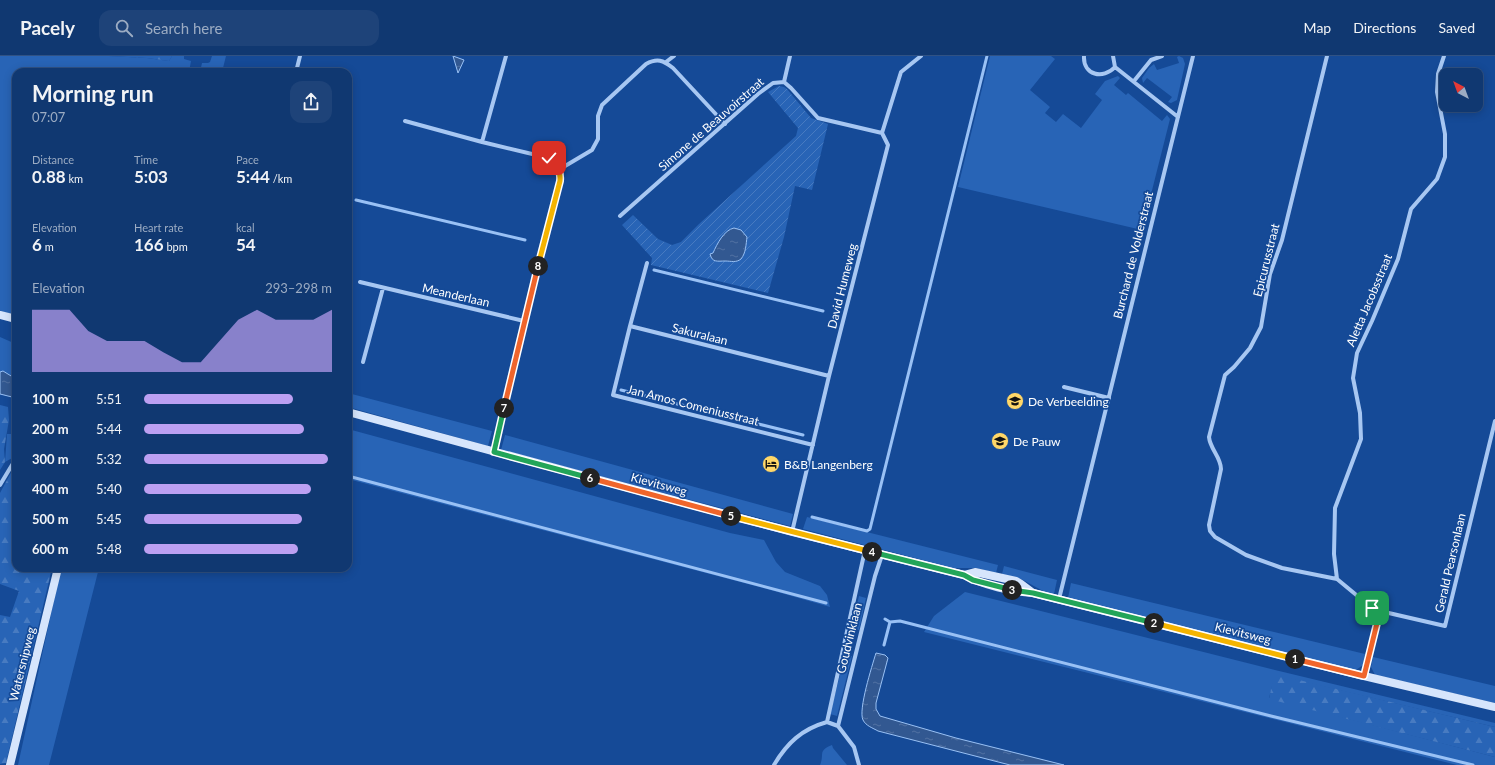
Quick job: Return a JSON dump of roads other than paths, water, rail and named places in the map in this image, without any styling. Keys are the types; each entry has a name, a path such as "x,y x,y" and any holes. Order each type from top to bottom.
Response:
{"street":[{"path":"297,68 300,56"},
{"path":"482,142 506,56"},
{"path":"666,62 674,56"},
{"path":"784,82 790,56"},
{"name":"David Humeweg","path":"792,532 888,145 882,134 901,72 922,56"},
{"path":"1084,56 1088,69 1093,73 1101,75 1107,74 1116,67"},
{"path":"1113,56 1116,67 1178,117"},
{"path":"1134,81 1151,60 1162,56"},
{"name":"Burchard de Volderstraat","path":"1059,600 1192,56"},
{"name":"Epicurusstraat","path":"1326,56 1282,240 1270,274 1261,327 1250,348 1234,368 1225,375 1221,391 1210,437 1210,443 1221,462 1221,469 1209,525 1210,531 1215,537 1246,555 1282,568 1338,579"},
{"name":"Aletta Jacobsstraat","path":"1338,579 1334,554 1336,508 1361,439 1360,413 1353,378 1357,353 1398,259 1411,209 1437,179 1445,157 1445,134 1437,92 1438,74 1444,56"},
{"path":"560,169 592,150 598,139 598,116 602,105 646,64 654,60 666,62 724,124"},
{"name":"Simone de Beauvoirstraat","path":"620,216 724,124 773,83 784,82 818,118 882,134"},
{"path":"406,121 482,142 549,158 557,164 560,169 560,181 524,321 494,452"},
{"path":"630,326 647,263"},
{"name":"Meanderlaan","path":"360,282 524,321"},
{"path":"363,362 383,288"},
{"path":"0,315 12,318"},
{"name":"Sakuralaan","path":"630,326 830,376"},
{"name":"Jan Amos Comeniusstraat","path":"630,326 613,395 813,445"},
{"path":"1064,387 1109,398"},
{"name":"Kievitsweg","path":"352,413 792,532 964,575 973,580 1014,591 1033,593 1364,676 1495,707"},
{"name":"Gerald Pearsonlaan","path":"1380,611 1445,626 1495,421"},
{"path":"0,485 12,464"},
{"name":"Goudvinklaan","path":"827,722 865,550"},
{"name":"Goudvinklaan","path":"838,726 875,576 882,554"},
{"name":"Watersnipweg","path":"10,765 57,572"},
{"path":"1338,579 1372,608 1380,611 1364,676"},
{"path":"774,765 790,742 814,726 827,722 838,726 854,747 859,765"}],"water":[{"path":"453,56 464,60 458,73"},
{"path":"734,228 741,230 747,237 743,257 735,261 718,261 712,259 710,254 713,253 724,234 730,229"},
{"path":"3,371 12,377 12,397 0,394 0,372"},
{"path":"876,653 885,655 888,658 876,703 876,709 880,716 956,738 1064,765 1010,765 878,731 870,727 863,720 862,707"}],"waterway":[{"path":"812,517 867,531 870,529 987,56"},
{"path":"356,200 525,240"},
{"path":"654,270 823,311"},
{"path":"621,390 803,435"},
{"path":"352,477 826,603"},
{"path":"885,619 890,622 900,621 1271,716 1473,765"},
{"path":"884,645 890,622"}],"place":[{"name":"De Verbeelding","path":"1015,401"},
{"name":"De Pauw","path":"1000,441"},
{"name":"B&B Langenberg","path":"771,464"}]}
